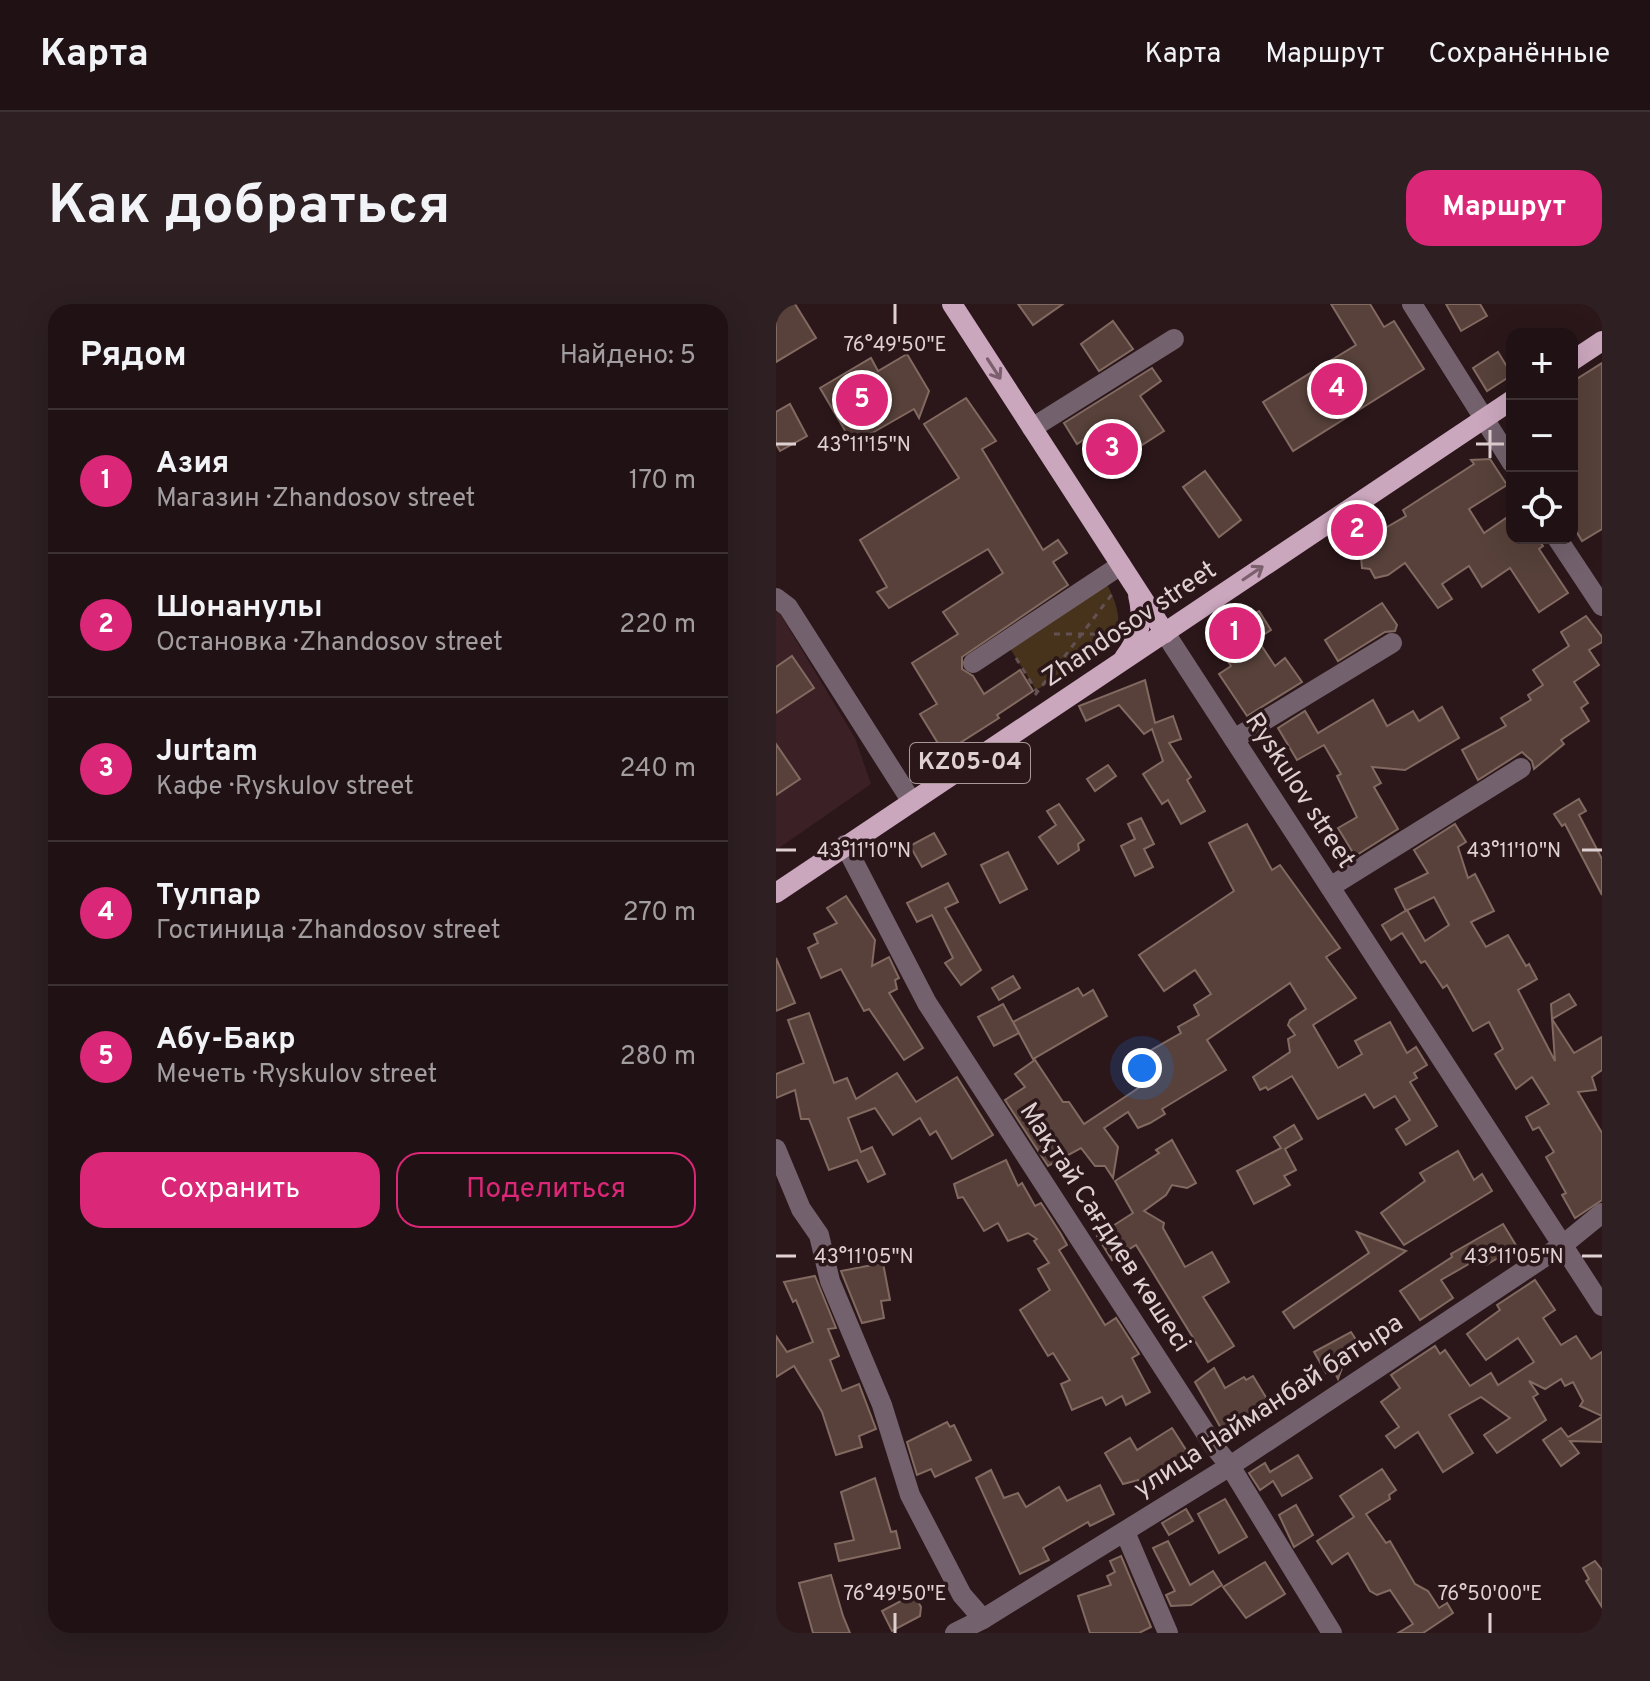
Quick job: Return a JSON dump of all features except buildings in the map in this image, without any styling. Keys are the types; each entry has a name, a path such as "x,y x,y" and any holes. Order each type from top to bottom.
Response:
{"main road":[{"name":"Ryskulov street","path":"952,304 1165,633"},
{"path":"1578,357 1602,341"},
{"name":"Zhandosov street","path":"776,893 1506,404"},
{"name":"KZ05-04","path":"1138,591 1155,606 1173,611 1208,603"},
{"name":"KZ05-04","path":"1120,663 1139,632 1143,614 1138,591"}],"street":[{"path":"1412,304 1506,453"},
{"path":"1032,428 1174,339"},
{"path":"1561,544 1602,606"},
{"path":"973,663 1121,565"},
{"path":"776,598 788,607 912,802"},
{"name":"Ryskulov street","path":"1165,633 1602,1306"},
{"path":"1234,739 1392,643"},
{"path":"1330,887 1521,768"},
{"name":"Мақтай Сағдиев көшесі","path":"845,845 927,1003 1230,1466 1332,1633"},
{"path":"776,1149 801,1209 819,1235 830,1281 882,1405 910,1495 962,1595 983,1619"},
{"name":"улица Найманбай батыра","path":"955,1633 983,1619 1230,1466 1564,1244 1602,1213"},
{"path":"1125,1532 1168,1633"}],"path":[{"path":"1014,656 1036,694 1115,590"},
{"path":"1054,634 1119,634"}],"shaded area":[{"path":"1104,579 1115,603 1118,622 1115,637 1106,650 1092,661 1036,690 1008,645"},
{"path":"776,612 779,612 855,738 871,784 776,850"}],"place":[{"name":"Тулпар","path":"1337,389"},
{"name":"Абу-Бакр","path":"862,400"},
{"name":"Jurtam","path":"1112,449"},
{"name":"Шонанулы","path":"1357,530"},
{"name":"Азия","path":"1235,633"}]}
